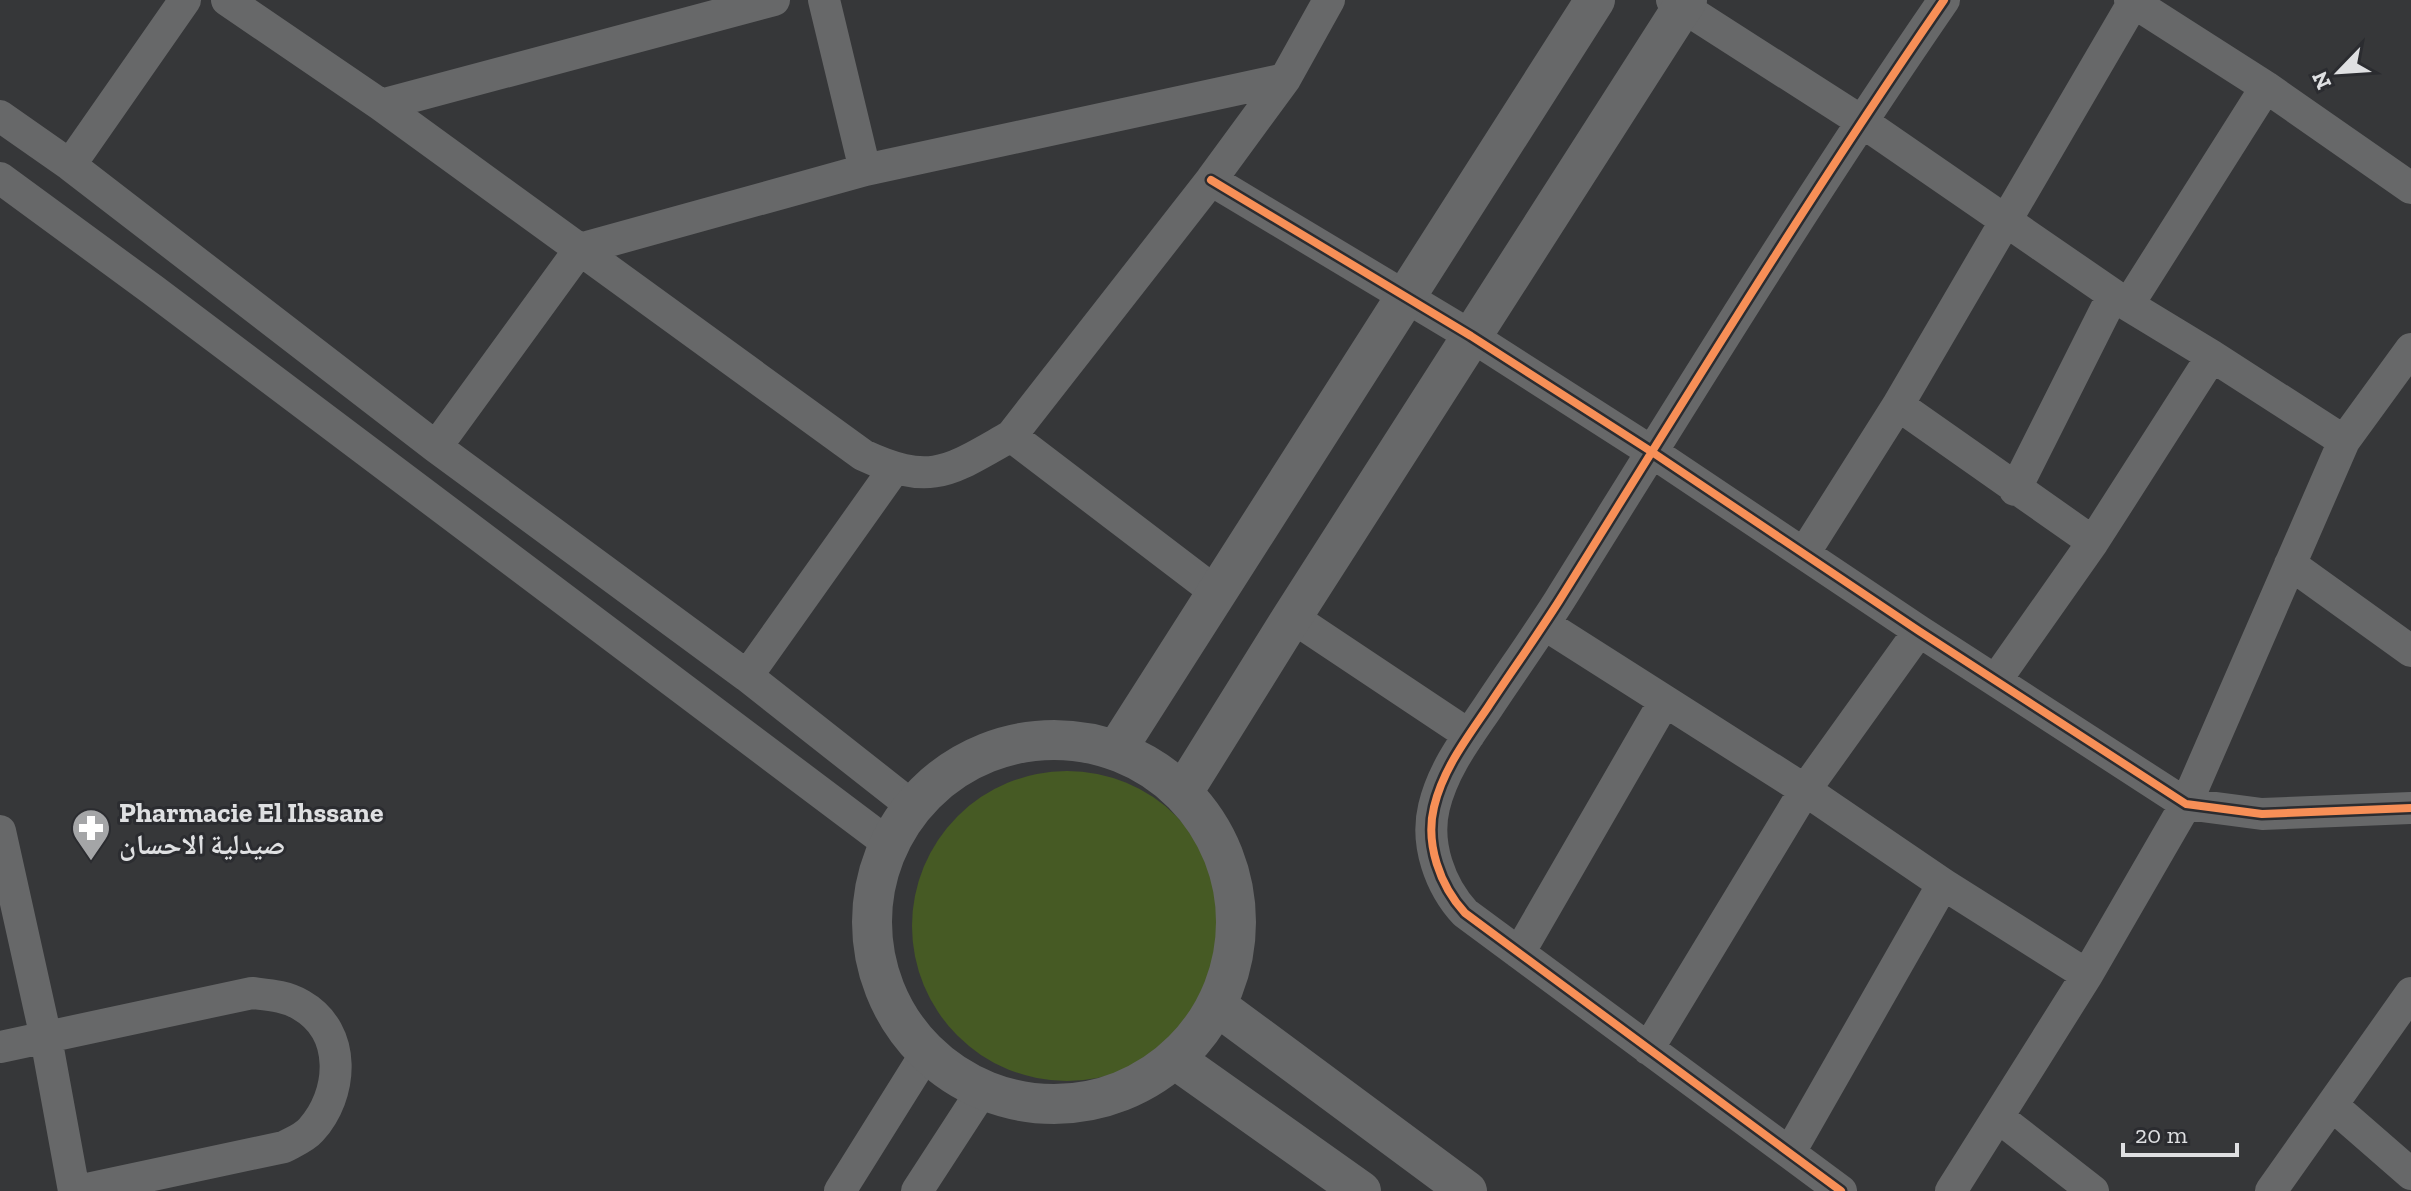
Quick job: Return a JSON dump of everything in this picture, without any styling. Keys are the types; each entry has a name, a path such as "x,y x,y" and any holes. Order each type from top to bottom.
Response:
{"street":[{"path":"70,165 185,0"},
{"path":"227,0 381,105 863,455 894,469 922,474 946,471 1011,436 1211,180 1285,79 1329,0"},
{"path":"381,105 774,0"},
{"path":"824,0 865,170"},
{"path":"1117,749 1595,0"},
{"path":"1841,1191 1465,913 1442,878 1431,829 1441,783 1469,735 1544,624 1861,121 1944,0"},
{"path":"1805,552 1898,405 2131,1 2266,87 2411,188"},
{"path":"1183,792 1680,3 1861,121 2120,300 2344,441"},
{"path":"436,447 580,249 865,170 1285,79"},
{"path":"2015,490 2120,300 2266,87"},
{"path":"0,116 70,165 436,447 747,676 912,806"},
{"path":"0,178 889,844"},
{"path":"1211,180 1471,336 2186,804 2262,814 2411,808"},
{"path":"1951,1191 2087,975 2186,804 2344,441 2401,384 2411,349"},
{"path":"1996,680 2093,542 2212,356"},
{"path":"1898,405 2093,542"},
{"path":"1011,436 1217,593"},
{"path":"747,676 894,469"},
{"path":"2290,564 2411,651"},
{"path":"1292,617 1469,735"},
{"path":"1544,624 2087,975"},
{"path":"1648,1049 1805,790 1919,631"},
{"path":"1519,953 1664,702"},
{"path":"1063,738 1117,749 1150,766 1183,792 1211,829 1230,871 1237,917 1233,962 1217,1006 1176,1060 1120,1094 1056,1106 980,1094 925,1055 883,989 870,924 881,858 902,818 912,806 926,790 966,760 1013,742 1063,738"},
{"path":"0,831 46,1038 76,1191 284,1147 308,1133 328,1105 337,1076 329,1035 312,1013 283,997 252,993 46,1038 0,1047"},
{"path":"1790,1152 1943,884"},
{"path":"2271,1191 2411,993"},
{"path":"1217,1006 1467,1191"},
{"path":"840,1191 925,1055"},
{"path":"1176,1060 1345,1186"},
{"path":"917,1191 980,1094"},
{"path":"2333,1106 2411,1174"},
{"path":"1998,1117 2093,1191"}],"green space":[{"path":"1067,771 1097,774 1126,783 1153,797 1187,828 1203,853 1215,881 1222,926 1219,956 1210,985 1196,1012 1165,1046 1140,1062 1112,1074 1067,1081 1037,1078 1008,1069 981,1055 947,1024 931,999 919,971 912,926 915,896 924,867 938,840 969,806 994,790 1022,778"}],"cycle path":[{"path":"1841,1191 1465,913 1448,890 1437,864 1432,821 1443,780 1464,742 1559,601 1796,223 1944,0"},
{"path":"1211,180 1471,336 2186,804 2262,814 2411,808"}],"place":[{"name":"Pharmacie El Ihssane صيدلية الاحسان","path":"91,862"}]}
